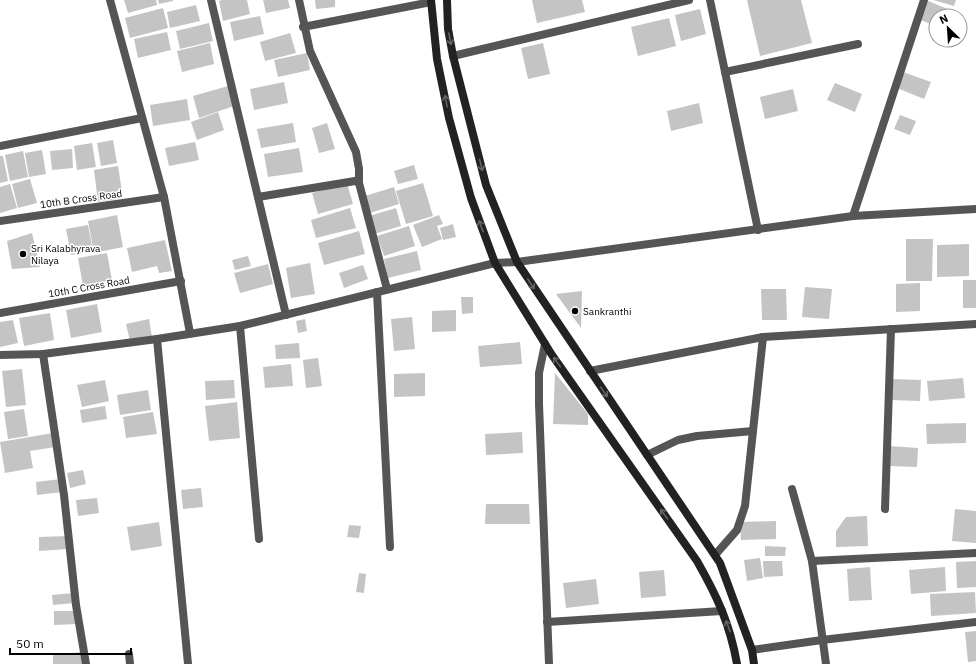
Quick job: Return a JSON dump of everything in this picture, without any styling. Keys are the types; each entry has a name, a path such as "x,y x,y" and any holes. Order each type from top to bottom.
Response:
{"street":[{"path":"110,0 164,197 190,333"},
{"path":"211,0 286,314"},
{"path":"299,0 303,27 310,51 356,152 360,170 359,183 388,289"},
{"path":"447,0 448,30 453,56 486,186 517,262 720,563 752,650 754,664"},
{"path":"453,56 689,0"},
{"path":"710,0 758,230"},
{"path":"853,216 924,0"},
{"path":"303,27 431,1 437,59 449,118 471,198 495,263 545,344 697,561 717,597 732,636 737,664"},
{"path":"725,72 858,44"},
{"path":"0,146 142,118"},
{"path":"258,197 354,181 359,183"},
{"name":"10th B Cross Road","path":"0,221 164,197"},
{"path":"0,355 43,354 240,326 495,263 517,262 853,216 976,209"},
{"name":"10th C Cross Road","path":"0,313 181,281"},
{"path":"377,292 390,547"},
{"path":"590,371 763,337 976,324"},
{"path":"240,326 259,539"},
{"path":"885,509 891,329"},
{"path":"715,555 737,530 745,506 763,337"},
{"path":"157,339 188,664"},
{"path":"545,344 539,373 539,404 549,664"},
{"path":"43,354 64,495 76,605 86,664"},
{"path":"647,455 678,440 697,436 753,430"},
{"path":"792,489 812,561 826,664"},
{"path":"812,561 976,553"},
{"path":"547,622 722,611"},
{"path":"752,650 822,640 976,622"},
{"path":"129,654 130,664"}],"building":[{"path":"124,0 156,0 157,5 128,13"},
{"path":"158,0 173,0 173,1 159,4"},
{"path":"247,0 250,14 223,21 219,1"},
{"path":"263,0 288,0 290,8 266,13"},
{"path":"315,0 335,0 335,7 316,9"},
{"path":"532,0 582,0 585,12 537,23"},
{"path":"747,0 801,0 812,43 760,56"},
{"path":"926,0 945,8 928,8 928,23 918,19"},
{"path":"933,0 956,0 954,6"},
{"path":"196,5 200,21 170,28 167,12"},
{"path":"163,8 168,28 130,38 125,18"},
{"path":"700,9 706,34 681,41 675,15"},
{"path":"260,16 264,34 234,41 230,22"},
{"path":"669,18 676,46 638,56 631,27"},
{"path":"209,23 213,41 180,49 176,31"},
{"path":"167,32 171,50 138,58 134,39"},
{"path":"290,33 296,53 265,61 260,42"},
{"path":"210,43 214,64 182,72 177,51"},
{"path":"543,43 550,74 528,79 521,48"},
{"path":"307,53 310,70 278,77 274,60"},
{"path":"903,72 931,82 924,99 897,88"},
{"path":"284,82 288,103 254,110 250,89"},
{"path":"835,83 862,94 855,112 827,100"},
{"path":"228,86 234,106 199,118 193,96"},
{"path":"793,89 798,111 765,119 760,97"},
{"path":"187,99 190,120 153,126 150,105"},
{"path":"699,103 703,123 671,131 667,111"},
{"path":"218,112 224,130 197,140 191,122"},
{"path":"900,115 916,121 910,135 894,129"},
{"path":"293,123 296,142 261,148 257,129"},
{"path":"327,123 335,149 319,153 312,128"},
{"path":"113,140 117,163 101,166 97,143"},
{"path":"195,142 199,160 169,166 165,148"},
{"path":"92,143 96,167 77,170 74,146"},
{"path":"299,148 303,172 268,177 264,154"},
{"path":"72,149 73,168 52,170 50,151"},
{"path":"42,150 46,174 29,177 25,153"},
{"path":"23,151 28,177 10,181 5,155"},
{"path":"0,156 3,156 8,181 0,183"},
{"path":"414,165 418,179 398,184 394,171"},
{"path":"118,166 123,198 98,202 94,170"},
{"path":"30,179 37,203 18,208 12,184"},
{"path":"347,183 353,204 318,214 312,193"},
{"path":"423,183 433,216 406,224 396,191"},
{"path":"10,184 17,208 0,213 0,187"},
{"path":"394,187 399,204 370,213 365,196"},
{"path":"350,208 356,228 316,238 311,220"},
{"path":"396,208 401,226 374,234 369,216"},
{"path":"117,215 123,247 94,253 88,221"},
{"path":"439,215 443,224 437,226 442,239 422,247 413,225"},
{"path":"453,224 456,237 443,240 440,228"},
{"path":"88,225 93,251 71,255 66,229"},
{"path":"409,226 415,246 384,256 377,236"},
{"path":"359,231 365,254 324,265 318,243"},
{"name":"Sri Kalabhyrava Nilaya","path":"32,233 40,267 12,269 7,241"},
{"path":"906,239 933,239 932,281 906,281"},
{"path":"165,240 172,271 159,273 157,266 132,272 127,248"},
{"path":"969,244 969,276 937,277 937,245"},
{"path":"417,251 421,270 388,278 384,259"},
{"path":"107,253 112,280 83,286 78,258"},
{"path":"248,256 251,266 235,270 232,260"},
{"path":"310,263 315,294 291,298 286,268"},
{"path":"268,264 273,284 240,293 234,273"},
{"path":"363,265 368,279 344,288 339,273"},
{"path":"963,280 976,280 976,308 963,308"},
{"path":"920,283 920,311 896,312 896,284"},
{"path":"805,287 832,289 829,319 802,317"},
{"path":"761,289 786,289 787,320 762,320"},
{"name":"Sankranthi","path":"582,291 581,328 556,294"},
{"path":"461,297 473,297 473,313 462,314"},
{"path":"97,304 102,332 71,338 66,310"},
{"path":"456,310 456,331 432,332 432,311"},
{"path":"50,313 54,340 24,346 19,318"},
{"path":"412,317 415,349 394,351 391,319"},
{"path":"149,319 152,337 130,341 126,324"},
{"path":"305,319 307,331 298,333 296,321"},
{"path":"13,320 18,343 0,347 0,322"},
{"path":"520,342 522,364 480,367 478,346"},
{"path":"299,343 300,358 276,359 275,345"},
{"path":"318,358 322,386 306,388 303,360"},
{"path":"291,364 293,386 265,388 263,367"},
{"path":"22,369 26,405 6,407 2,371"},
{"path":"425,373 425,396 394,397 394,374"},
{"path":"555,373 588,414 588,425 553,424"},
{"path":"963,378 965,398 929,401 927,381"},
{"path":"891,379 921,380 920,401 890,400"},
{"path":"105,380 109,401 82,407 77,385"},
{"path":"234,380 235,398 206,400 205,381"},
{"path":"148,390 151,410 120,415 117,395"},
{"path":"237,402 240,438 209,441 205,406"},
{"path":"105,406 107,419 82,423 80,410"},
{"path":"24,409 28,436 8,439 4,412"},
{"path":"153,412 157,434 126,438 123,417"},
{"path":"966,423 966,443 927,444 926,424"},
{"path":"522,432 523,453 486,455 485,434"},
{"path":"53,433 55,447 30,451 33,468 5,473 0,442"},
{"path":"889,446 918,448 917,467 888,466"},
{"path":"83,470 86,484 70,488 67,473"},
{"path":"61,479 62,492 37,495 36,482"},
{"path":"201,488 203,507 183,509 181,490"},
{"path":"97,498 99,513 78,516 76,500"},
{"path":"486,504 529,504 530,524 485,524"},
{"path":"955,509 976,511 976,543 952,541"},
{"path":"867,516 868,546 836,547 836,531 846,517"},
{"path":"776,521 776,539 741,540 740,522"},
{"path":"159,522 162,546 131,551 127,527"},
{"path":"349,525 361,526 359,538 347,537"},
{"path":"68,536 68,549 39,551 39,537"},
{"path":"765,546 786,547 785,556 765,556"},
{"path":"760,558 763,578 747,581 744,560"},
{"path":"763,561 782,561 783,576 764,577"},
{"path":"976,561 976,587 957,588 956,562"},
{"path":"870,567 872,600 849,601 847,569"},
{"path":"945,567 946,591 911,594 909,570"},
{"path":"664,570 666,596 641,598 639,572"},
{"path":"359,573 366,574 364,593 356,592"},
{"path":"596,579 599,604 566,608 563,583"},
{"path":"975,592 976,613 931,616 930,594"},
{"path":"74,593 75,603 53,605 52,595"},
{"path":"54,611 76,611 77,624 54,625"},
{"path":"976,631 976,661 968,662 965,632"},
{"path":"82,652 83,664 53,664 53,655"}],"place":[{"name":"Sri Kalabhyrava Nilaya","path":"23,254"},
{"name":"Sankranthi","path":"575,311"}]}
